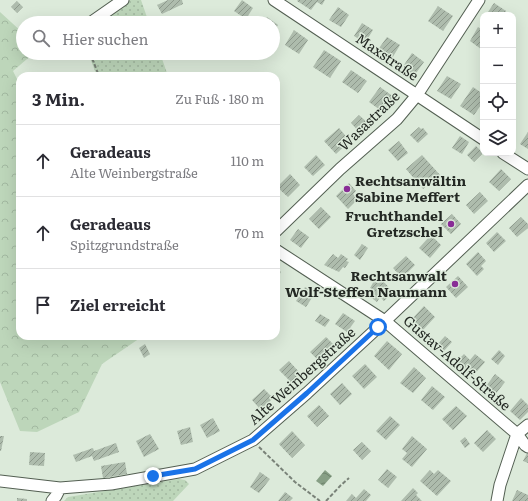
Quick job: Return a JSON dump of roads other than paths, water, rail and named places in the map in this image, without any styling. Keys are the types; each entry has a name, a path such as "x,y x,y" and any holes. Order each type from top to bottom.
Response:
{"street":[{"path":"100,16 123,0"},
{"name":"Maxstraße","path":"274,0 480,137"},
{"name":"Wasastraße","path":"280,227 340,169 397,119 417,95 479,0"},
{"path":"507,156 528,170"},
{"name":"Alte Weinbergstraße","path":"0,481 60,488 111,484 195,469 253,440 307,393 385,321 528,185"},
{"name":"Gustav-Adolf-Straße","path":"280,253 385,321 517,434 528,447"},
{"path":"497,501 500,485 517,434 528,425"},
{"path":"52,501 60,488"}],"water":[{"path":"325,470 332,476 323,486 316,481"}],"place":[{"name":"Rechtsanwältin Sabine Meffert","path":"347,189"},
{"name":"Fruchthandel Gretzschel","path":"451,224"},
{"name":"Rechtsanwalt Wolf-Steffen Naumann","path":"455,284"}]}
